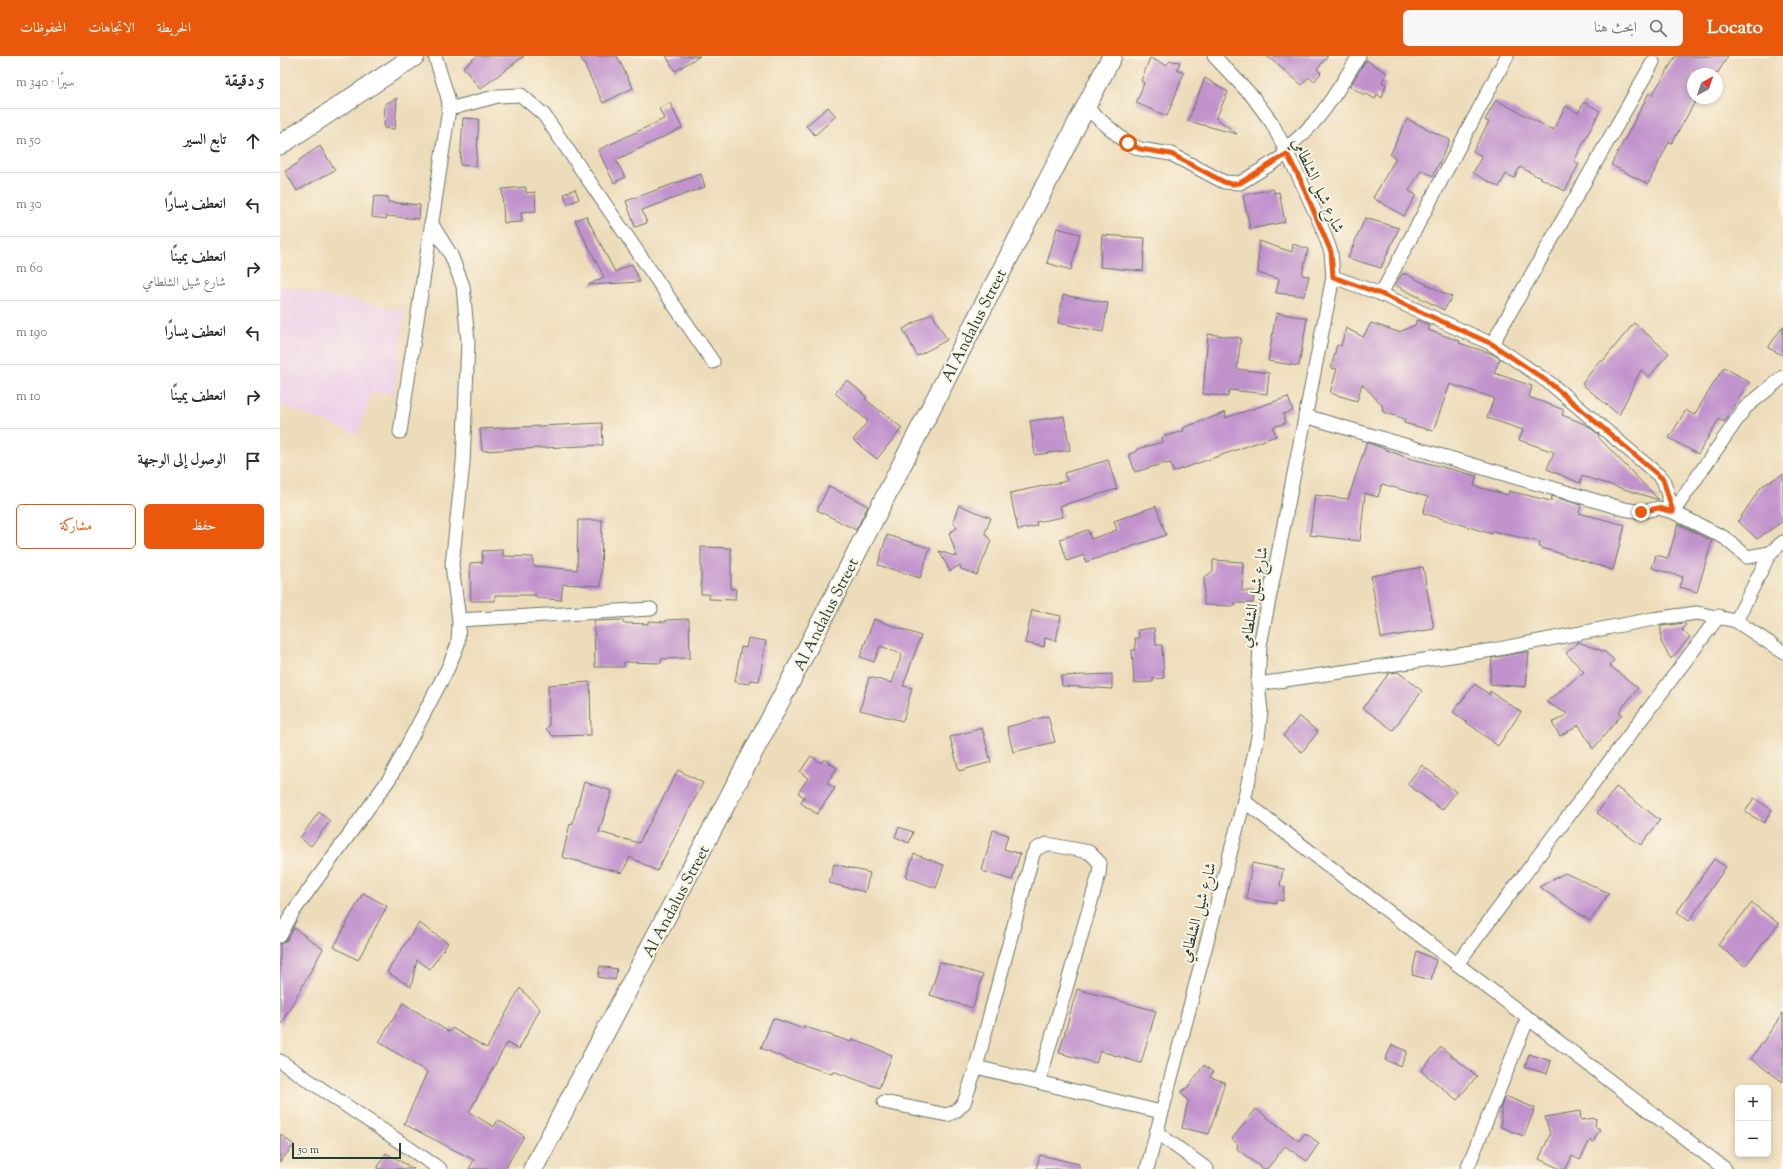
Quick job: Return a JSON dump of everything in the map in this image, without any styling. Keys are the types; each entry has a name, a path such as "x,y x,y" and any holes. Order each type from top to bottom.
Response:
{"main road":[{"path":"280,145 415,56"},
{"name":"Al Andalus Street","path":"533,1169 790,682 1112,56"}],"street":[{"path":"400,432 431,222 440,178 448,109 448,98 435,56"},
{"name":"شارع شيل الشلطامي","path":"1147,1169 1244,801 1258,737 1261,711 1258,684 1260,645 1333,277 1331,252 1329,246 1300,179 1272,123 1252,96 1214,56"},
{"path":"1381,294 1508,56"},
{"path":"1085,107 1128,143 1140,149 1171,154 1224,182 1232,184 1240,183 1286,152 1311,129 1358,57"},
{"path":"1492,344 1653,62"},
{"path":"448,109 498,96 521,95 544,115 713,362"},
{"path":"280,936 293,912 397,766 454,654 459,636 459,620 452,565 463,463 468,342 463,286 451,255 431,222"},
{"path":"1333,277 1381,294 1492,344 1551,384 1663,479 1673,512"},
{"path":"1673,512 1745,408 1783,377"},
{"path":"1305,416 1624,509 1641,512 1658,508 1673,512 1725,538 1747,557 1770,552 1783,542"},
{"path":"1736,621 1770,552"},
{"path":"459,620 651,609"},
{"path":"1258,684 1493,650 1697,613 1719,616 1736,621 1783,652"},
{"path":"1457,964 1719,616"},
{"path":"1244,801 1725,1169"},
{"path":"884,1102 947,1115 956,1112 964,1103 976,1067 1033,854 1036,849 1047,844 1089,852 1100,863 1099,874 1039,1082"},
{"path":"1467,1169 1528,1018"},
{"path":"280,1061 440,1169"},
{"path":"976,1067 1161,1112"},
{"path":"1156,1132 1207,1169"}],"shaded area":[{"path":"280,286 405,311 394,394 372,392 357,434 280,405"}],"building":[{"path":"477,56 524,56 480,89 463,67"},
{"path":"580,56 617,56 633,88 603,103"},
{"path":"666,56 700,56 675,71"},
{"path":"1267,56 1328,56 1317,69 1321,73 1314,82 1309,77 1302,85"},
{"path":"1676,56 1728,56 1721,68 1687,68 1687,104 1694,104 1672,143 1669,142 1648,184 1611,165 1649,93 1652,95"},
{"path":"1150,58 1166,65 1170,61 1180,62 1177,70 1184,73 1167,116 1136,103 1144,83 1141,81"},
{"path":"1366,60 1387,73 1382,82 1386,84 1382,98 1377,94 1375,99 1365,93 1364,95 1350,86"},
{"path":"1205,78 1228,92 1216,118 1237,134 1188,121"},
{"path":"397,98 395,129 384,128 385,104"},
{"path":"1496,100 1553,130 1566,106 1578,113 1584,102 1600,111 1574,161 1579,164 1565,191 1520,167 1514,178 1506,174 1499,187 1473,173 1482,156 1473,151 1489,122 1485,120"},
{"path":"670,103 682,128 616,160 625,177 614,183 598,150 664,119 659,108"},
{"path":"828,107 836,116 815,135 806,126"},
{"path":"463,118 479,119 476,166 460,165"},
{"path":"1407,119 1450,140 1433,176 1421,170 1409,191 1416,195 1404,216 1373,198 1396,158 1390,155"},
{"path":"320,146 335,170 297,191 285,171 300,162 299,160"},
{"path":"701,174 705,187 642,210 647,223 635,227 626,201"},
{"path":"526,187 526,193 535,192 536,211 521,212 522,222 504,223 502,189"},
{"path":"575,189 579,199 568,204 564,194"},
{"path":"1273,189 1274,193 1279,192 1285,222 1250,229 1243,195"},
{"path":"374,196 388,197 388,202 420,205 419,219 387,216 386,219 372,217"},
{"path":"586,216 615,272 632,264 640,282 588,285 604,277 575,220"},
{"path":"1365,218 1399,228 1381,268 1348,258"},
{"path":"1057,228 1080,234 1071,270 1047,263"},
{"path":"1102,235 1145,238 1143,271 1100,267"},
{"path":"1259,241 1292,252 1293,244 1308,249 1302,275 1309,276 1304,296 1276,293 1279,279 1258,273"},
{"path":"1402,274 1406,274 1452,297 1444,310 1395,285"},
{"path":"1063,295 1108,303 1103,332 1058,323"},
{"path":"932,313 947,340 917,356 903,329"},
{"path":"1276,313 1307,318 1299,366 1268,361"},
{"path":"1416,320 1430,325 1428,330 1460,341 1459,343 1493,354 1500,359 1494,373 1532,386 1529,397 1564,410 1562,415 1587,425 1599,435 1598,437 1659,500 1582,476 1580,483 1547,469 1554,452 1519,440 1523,430 1487,418 1494,398 1450,384 1433,431 1404,423 1405,419 1383,412 1382,405 1362,384 1357,401 1330,393 1337,369 1331,368 1337,345 1341,346 1346,328 1363,337 1371,323 1399,332 1415,325"},
{"path":"1634,323 1669,353 1649,377 1641,370 1619,415 1582,384 1600,360 1602,362"},
{"path":"1783,326 1783,355 1768,348"},
{"path":"1208,334 1241,338 1237,369 1269,373 1267,394 1229,390 1228,397 1203,394"},
{"path":"1724,367 1749,382 1724,422 1719,419 1698,454 1669,438 1686,410 1694,415"},
{"path":"847,380 867,397 865,399 902,428 877,459 853,440 868,421 835,393"},
{"path":"1288,397 1293,411 1283,414 1286,423 1273,427 1276,436 1173,472 1171,463 1166,463 1135,472 1129,454 1137,451 1137,449 1163,442 1162,437 1184,431 1183,428 1226,412 1225,418"},
{"path":"1064,416 1070,450 1035,455 1030,421"},
{"path":"602,423 603,445 482,451 480,429"},
{"path":"1367,442 1405,457 1477,476 1474,486 1508,495 1509,491 1551,501 1552,496 1581,505 1579,513 1625,525 1613,570 1539,547 1540,542 1492,531 1492,534 1423,513 1428,497 1382,484 1378,497 1365,493 1360,541 1310,535 1315,495 1348,499"},
{"path":"1108,460 1117,489 1060,506 1063,517 1036,522 1037,526 1018,530 1010,493 1067,481 1064,473"},
{"path":"1783,474 1783,521 1757,539 1738,521 1762,486"},
{"path":"829,486 868,506 856,530 817,510"},
{"path":"959,505 991,518 985,533 991,541 977,575 961,569 960,565 950,571 939,551 957,557 949,533 957,528 953,521"},
{"path":"1156,506 1166,535 1086,562 1084,555 1067,561 1060,539 1088,530 1091,539 1117,530 1114,521"},
{"path":"578,520 602,520 601,586 563,584 561,600 536,598 536,595 495,595 495,601 471,601 470,563 483,562 482,551 503,550 503,556 533,557 533,566 577,570"},
{"path":"1678,524 1712,541 1697,592 1680,587 1683,577 1652,568 1656,555 1668,558"},
{"path":"887,535 930,548 920,578 878,565"},
{"path":"701,547 731,548 731,589 736,589 735,600 709,599 709,594 701,594"},
{"path":"1213,560 1243,562 1242,591 1254,591 1253,603 1235,603 1235,606 1204,605 1204,578 1213,571"},
{"path":"1423,567 1434,629 1381,638 1371,576"},
{"path":"1032,610 1061,616 1056,641 1045,638 1044,647 1025,643"},
{"path":"689,619 690,658 661,659 661,663 624,662 624,667 595,667 594,621 623,620 623,623 648,624 648,621 666,622 666,620"},
{"path":"874,619 921,636 903,686 912,688 903,721 860,710 869,677 892,683 902,654 880,646 874,662 860,657"},
{"path":"1684,623 1686,625 1682,630 1690,637 1671,659 1661,642 1661,626"},
{"path":"1154,628 1156,645 1162,645 1164,678 1153,679 1153,682 1134,683 1132,650 1136,650 1135,638 1139,638 1138,630"},
{"path":"748,638 766,641 759,681 750,680 749,684 735,682 741,647 746,648"},
{"path":"1578,642 1605,652 1614,660 1610,666 1638,688 1619,712 1622,714 1593,749 1579,725 1560,736 1552,723 1568,714 1546,702 1584,672 1566,653"},
{"path":"1529,652 1526,687 1490,684 1492,658"},
{"path":"1398,672 1422,691 1393,730 1363,708 1389,673"},
{"path":"1112,674 1112,689 1062,686 1061,676"},
{"path":"590,682 591,735 553,736 546,729 549,725 548,685"},
{"path":"1475,684 1490,695 1490,691 1521,712 1498,746 1453,712"},
{"path":"1048,716 1055,742 1013,752 1007,727"},
{"path":"1299,716 1318,732 1302,752 1283,736"},
{"path":"982,728 991,762 959,771 950,737"},
{"path":"811,756 821,763 824,759 837,768 827,783 835,788 817,814 801,803 804,797 798,793 808,778 800,772"},
{"path":"1422,765 1456,792 1442,810 1407,784"},
{"path":"678,770 703,783 657,871 630,857 622,873 562,857 570,824 572,825 584,782 612,791 599,832 639,843"},
{"path":"1616,787 1660,820 1641,845 1597,813"},
{"path":"1754,798 1772,810 1764,823 1745,812"},
{"path":"319,812 330,821 311,846 300,838"},
{"path":"899,827 913,832 909,843 895,837"},
{"path":"993,830 1008,835 1004,849 1020,854 1012,880 982,871"},
{"path":"914,854 944,865 936,888 906,877"},
{"path":"1714,859 1726,867 1689,921 1677,912"},
{"path":"1252,863 1283,869 1280,886 1285,887 1283,901 1276,900 1276,904 1246,899"},
{"path":"834,864 870,873 865,892 829,883"},
{"path":"1565,873 1609,893 1590,921 1539,887"},
{"path":"363,893 387,906 358,960 334,947"},
{"path":"1752,903 1779,924 1745,966 1718,945"},
{"path":"419,923 448,943 430,969 417,960 411,987 387,972"},
{"path":"294,928 323,949 280,1026 280,944 287,940"},
{"path":"1417,951 1436,960 1431,980 1412,975"},
{"path":"940,962 983,975 973,1008 930,995"},
{"path":"600,966 617,969 615,980 598,977"},
{"path":"520,988 540,1009 519,1049 507,1043 469,1112 494,1127 498,1120 524,1136 505,1169 469,1169 474,1160 404,1124 427,1072 379,1042 403,1003 449,1032 452,1028 487,1048"},
{"path":"1077,989 1156,1011 1141,1063 1100,1051 1096,1063 1059,1053"},
{"path":"1783,1013 1783,1082 1751,1059"},
{"path":"773,1018 803,1029 803,1026 851,1042 852,1039 892,1055 879,1088 833,1071 832,1074 792,1061 761,1048"},
{"path":"1392,1045 1407,1051 1401,1066 1385,1060"},
{"path":"1441,1047 1477,1076 1457,1100 1421,1071"},
{"path":"1529,1054 1551,1061 1547,1074 1525,1067"},
{"path":"1204,1065 1213,1072 1210,1077 1225,1082 1209,1134 1182,1128 1188,1101 1181,1092 1188,1087"},
{"path":"1505,1096 1535,1108 1524,1136 1501,1127 1501,1106"},
{"path":"1256,1109 1299,1141 1305,1133 1319,1143 1307,1161 1285,1146 1267,1169 1263,1169 1237,1149 1238,1144 1232,1139"},
{"path":"1580,1111 1581,1120 1596,1118 1595,1127 1600,1129 1593,1142 1590,1140 1580,1160 1572,1156 1566,1169 1560,1169 1539,1159 1550,1134 1545,1117"},
{"path":"280,1134 294,1145 280,1162"},
{"path":"386,1153 414,1169 377,1169"},
{"path":"1040,1155 1079,1164 1079,1169 1036,1169"}],"route":[{"path":"1128,143 1140,149 1162,151 1171,154 1224,182 1232,184 1240,183 1287,154 1321,225 1331,252 1333,277 1381,294 1492,344 1551,384 1663,479 1673,512 1658,508 1641,512"}]}
